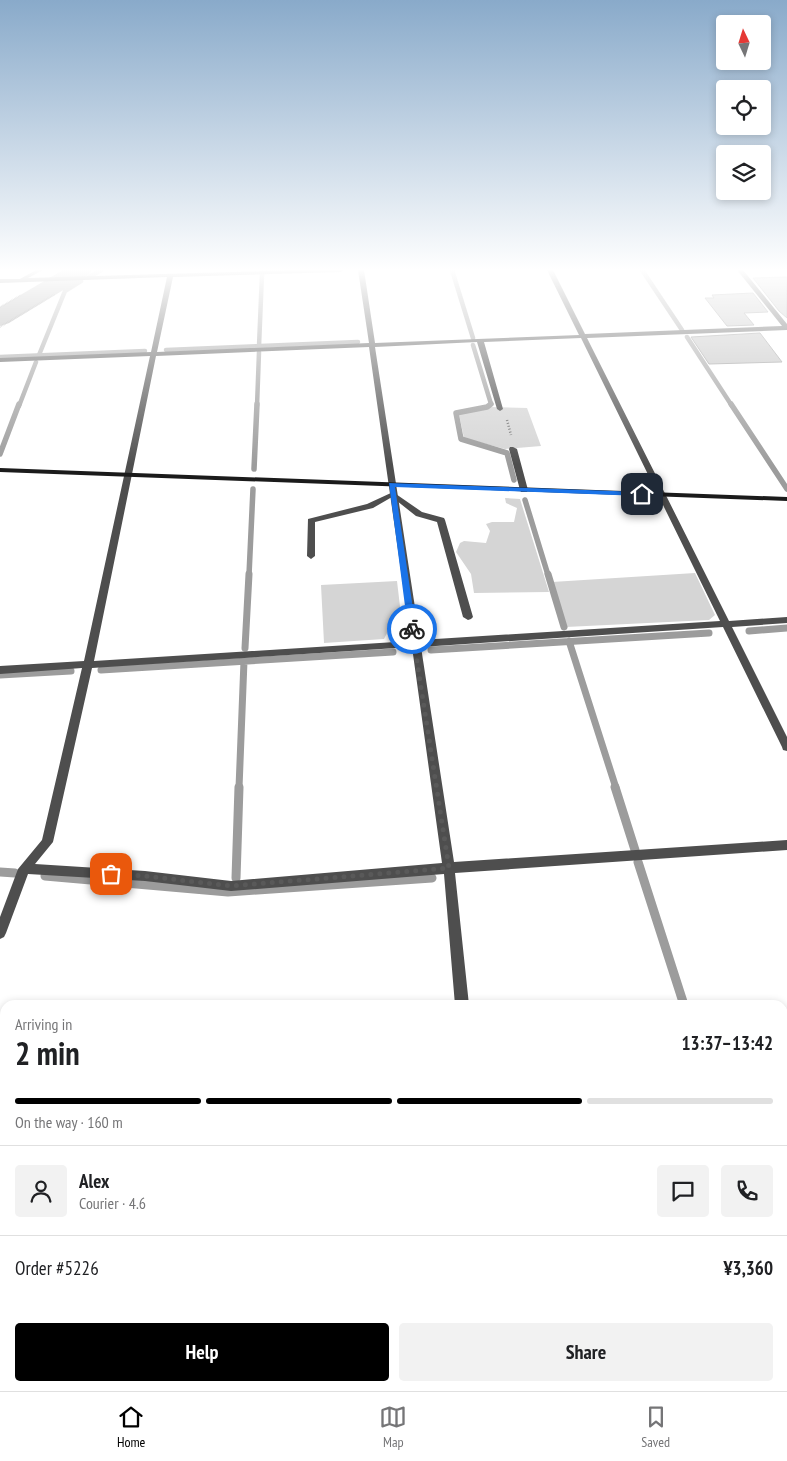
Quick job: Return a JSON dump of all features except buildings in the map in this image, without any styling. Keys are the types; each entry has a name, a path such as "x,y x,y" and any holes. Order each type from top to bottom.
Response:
{"street":[{"path":"0,933 24,869 47,842 88,664 158,335"},
{"path":"371,335 414,643 449,868 462,1000"},
{"path":"0,360 610,335"},
{"path":"582,336 787,747"},
{"path":"480,341 500,409"},
{"path":"513,449 524,490"},
{"path":"0,470 129,474 392,489 524,490 787,499"},
{"path":"311,556 311,521 370,506 392,489"},
{"path":"392,489 419,514 441,520 468,617"},
{"path":"0,670 787,620"},
{"path":"24,869 145,876 231,886 449,868 787,845"}],"path":[{"path":"500,409 504,410 515,448 513,449"}],"shaded area":[{"path":"490,407 527,408 541,446 505,449 464,438 459,414"},
{"path":"505,498 520,499 549,592 474,593 471,574 456,552 460,543 464,541 486,543 490,531 486,524 492,522 514,522 517,508 506,503"},
{"path":"695,573 715,615 709,620 566,627 552,582"},
{"path":"397,581 401,615 393,621 384,639 324,643 321,585"}],"waterway":[{"path":"39,355 47,335"},
{"path":"259,335 259,346"},
{"path":"687,337 732,406"},
{"path":"166,350 358,342"},
{"path":"473,345 491,404"},
{"path":"0,357 145,351"},
{"path":"257,406 259,352"},
{"path":"19,406 36,362"},
{"path":"0,454 19,404"},
{"path":"254,469 257,404"},
{"path":"491,404 487,407 456,413 461,439 507,453 514,480"},
{"path":"731,404 787,489"},
{"path":"249,575 253,489"},
{"path":"525,500 548,575"},
{"path":"245,648 249,574"},
{"path":"548,574 564,627"},
{"path":"749,631 787,628"},
{"path":"569,642 709,633"},
{"path":"431,650 569,642"},
{"path":"569,642 616,788"},
{"path":"244,661 393,652"},
{"path":"101,670 244,661"},
{"path":"239,788 244,661"},
{"path":"0,675 71,671"},
{"path":"236,878 239,787"},
{"path":"615,787 635,850"},
{"path":"638,862 682,1000"},
{"path":"0,872 15,873"},
{"path":"45,876 228,892 432,878"}],"way so far":[{"path":"111,874 231,886 449,868 412,629"}],"route":[{"path":"412,629 391,484 642,494"}]}
